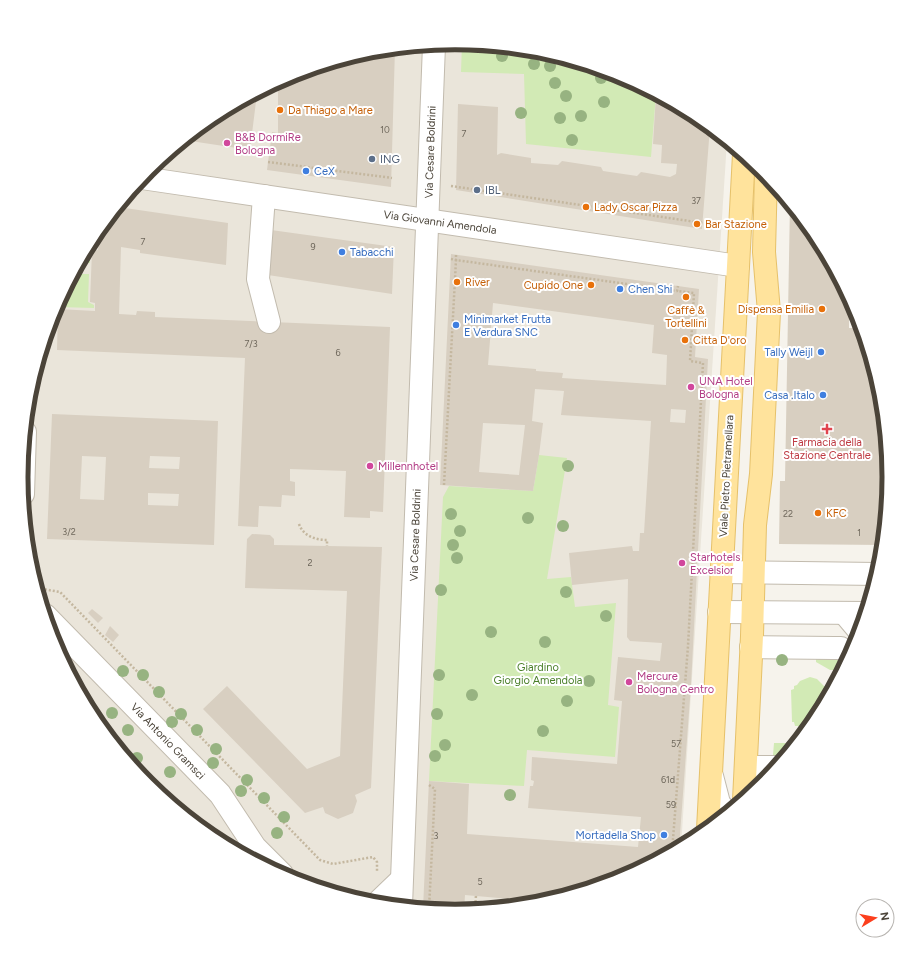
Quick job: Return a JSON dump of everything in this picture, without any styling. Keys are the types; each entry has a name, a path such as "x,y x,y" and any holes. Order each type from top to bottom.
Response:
{"main road":[{"name":"Viale Pietro Pietramellara","path":"708,821 744,162"},
{"path":"745,791 753,612 755,525 761,474 769,312 763,246 766,183"},
{"path":"738,266 747,271 752,277 757,298 750,476 755,525"}],"street":[{"name":"Via Cesare Boldrini","path":"400,901 434,50"},
{"name":"Via Giovanni Amendola","path":"149,179 738,266"},
{"path":"264,196 258,279 268,322"},
{"path":"721,572 872,574"},
{"path":"719,612 860,613"},
{"path":"844,613 855,627"},
{"name":"Via Antonio Gramsci","path":"55,624 220,794 255,847 270,862"},
{"path":"751,648 841,648 846,651"},
{"path":"746,767 769,767"},
{"path":"711,769 716,796 724,809"},
{"path":"382,898 401,880"}],"path":[{"path":"268,162 392,178"},
{"path":"458,188 703,223"},
{"path":"687,226 688,221"},
{"path":"444,485 456,255"},
{"path":"451,259 694,293 690,361 703,363 688,636 673,845"},
{"path":"678,286 678,291"},
{"path":"299,524 306,534 319,540 327,540 327,546"},
{"path":"43,589 60,592 320,860 333,864 369,857 376,859"},
{"path":"688,636 693,636"},
{"path":"429,785 435,789 429,904"},
{"path":"475,904 476,896"}],"shaded area":[{"path":"428,50 483,50 511,53 566,64 593,72 645,94 693,122 727,147 682,839 645,860 619,872 566,890 511,901 483,904 428,904 372,896 318,882 266,860 242,847 195,816 153,779 134,759 100,715 85,691 72,666 51,614 36,560 32,533 28,477 29,449 36,394 43,366 61,313 72,288 85,263 116,217 153,175 174,156 195,138 242,107 292,82 318,72 345,64 400,53"},
{"path":"115,735 134,755 133,758"}],"green space":[{"path":"462,50 483,50 511,53 566,64 619,82 656,100 651,157 526,144 524,74 461,72"},
{"path":"90,255 90,263 85,263"},
{"path":"79,274 89,274 88,302 94,305 94,308 64,307"},
{"name":"Giardino Giorgio Amendola","path":"539,455 567,458 547,579 571,577 575,607 616,603 608,705 619,707 615,757 527,750 524,786 429,781 443,497 449,486 533,491"},
{"path":"816,652 839,654 837,670 830,670 816,662"},
{"path":"810,677 817,679 824,686 827,686 827,689 801,729 798,726 795,726 794,722 792,722 791,690 794,689 794,686 800,681"},
{"path":"774,743 785,743 788,745 777,759 773,755"}],"building":[{"path":"395,54 391,187 267,170 272,132 278,133 278,88 318,72 345,64"},
{"path":"256,99 250,150 191,141 218,122"},
{"path":"656,100 709,133 702,229 456,190 458,104 498,107 497,155 501,153 531,158 531,163 558,165 562,161 601,167 603,171 637,176 641,172 670,177 676,174 677,164 661,163 662,145 653,144"},
{"path":"124,208 228,223 226,265 140,253 140,250 121,247 119,314 136,315 137,311 155,312 155,317 390,327 383,512 370,511 370,518 344,517 346,471 290,469 290,481 295,482 295,496 282,495 281,507 259,506 258,527 238,526 245,358 57,350 58,322 63,309 95,311 95,303 90,302 92,252 98,250 99,241"},
{"path":"790,211 811,239 839,288 849,311 849,328 856,328 868,366 875,394 882,449 882,505 877,545 779,544 780,481 785,481"},
{"path":"271,230 394,247 392,294 268,275"},
{"path":"451,254 699,289 695,357 708,359 691,685 680,840 645,860 619,872 566,890 518,900 465,895 464,904 423,903 429,781 469,784 467,834 638,847 641,817 528,808 530,786 533,786 534,781 531,780 532,757 617,764 622,701 614,700 618,657 660,661 662,643 630,641 627,637 628,579 572,585 569,553 632,546 633,551 639,551 640,533 644,533 651,421 561,415 564,391 535,389 532,421 543,423 533,491 440,485","holes":["493,303 654,325 652,353 667,355 666,385 562,378 563,373 488,365","671,409 686,410 685,423 670,422","483,423 525,425 519,475 479,472"]},
{"path":"52,414 218,421 214,545 47,539","holes":["82,456 106,457 104,500 80,499","150,456 180,457 179,469 149,468","148,493 179,494 178,506 148,505"]},
{"path":"252,534 270,535 274,539 274,545 382,547 371,788 355,795 357,801 353,813 338,819 325,813 323,807 305,813 203,709 227,686 307,769 340,756 347,591 245,588 247,539"},
{"path":"92,609 103,618 98,623 88,613"},
{"path":"110,626 119,635 113,642 105,635"}],"place":[{"name":"Da Thiago a Mare","path":"280,110"},
{"name":"B&B DormiRe Bologna","path":"227,143"},
{"name":"ING","path":"372,159"},
{"name":"CeX","path":"306,171"},
{"name":"IBL","path":"477,190"},
{"name":"Lady Oscar Pizza","path":"586,207"},
{"name":"Bar Stazione","path":"697,224"},
{"name":"Tabacchi","path":"342,252"},
{"name":"River","path":"457,282"},
{"name":"Cupido One","path":"591,285"},
{"name":"Chen Shi","path":"620,289"},
{"name":"Caffè & Tortellini","path":"686,297"},
{"name":"Dispensa Emilia","path":"822,309"},
{"name":"Minimarket Frutta E Verdura SNC","path":"456,325"},
{"name":"Citta D'oro","path":"685,340"},
{"name":"Tally Weijl","path":"821,352"},
{"name":"UNA Hotel Bologna","path":"691,387"},
{"name":"Casa .Italo","path":"823,395"},
{"name":"Farmacia della Stazione Centrale","path":"827,429"},
{"name":"Millennhotel","path":"370,466"},
{"name":"KFC","path":"818,513"},
{"name":"Starhotels Excelsior","path":"682,563"},
{"name":"Mercure Bologna Centro","path":"629,682"},
{"name":"Mortadella Shop","path":"664,835"}]}
